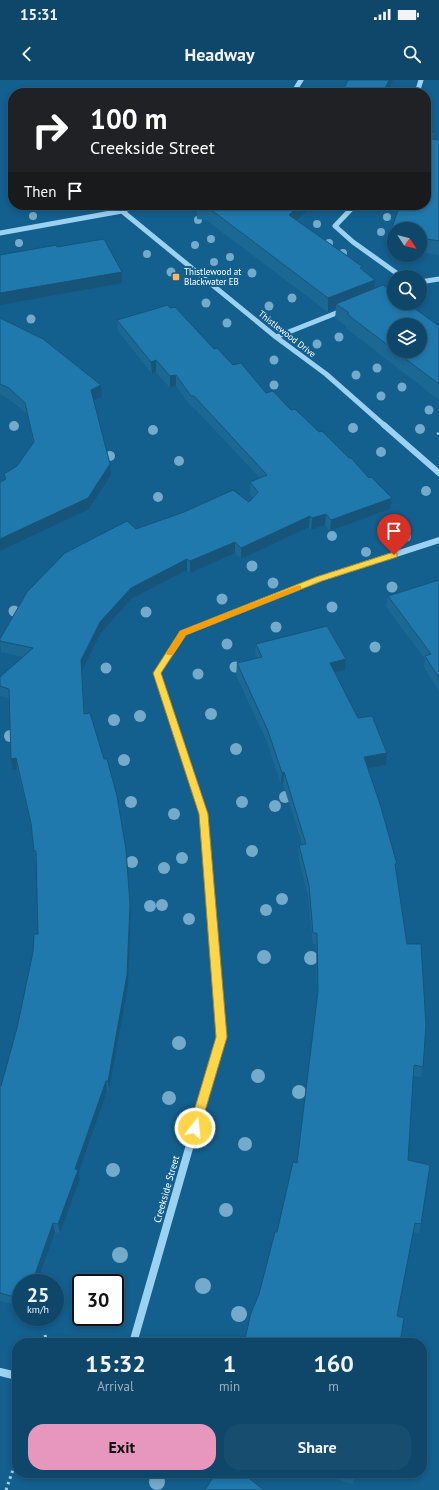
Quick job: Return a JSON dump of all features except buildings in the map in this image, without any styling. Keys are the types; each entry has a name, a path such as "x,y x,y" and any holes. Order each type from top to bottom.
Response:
{"street":[{"path":"0,233 126,210"},
{"path":"349,210 335,226 353,242 392,270"},
{"name":"Thistlewood Drive","path":"122,212 276,337 326,374 439,473"},
{"path":"427,281 439,279"},
{"path":"276,337 351,307"},
{"name":"Creekside Street","path":"134,1338 221,1037 204,814 157,673 183,633 319,579 439,540"},
{"path":"0,1372 12,1375"}],"path":[{"path":"6,1490 12,1473"}],"slow traffic":[{"path":"170,653 183,633 299,588"}],"place":[{"name":"Thistlewood at Blackwater EB","path":"176,277"}],"route":[{"path":"195,1128 221,1037 204,814 157,673 183,633 319,579 394,555"}]}
